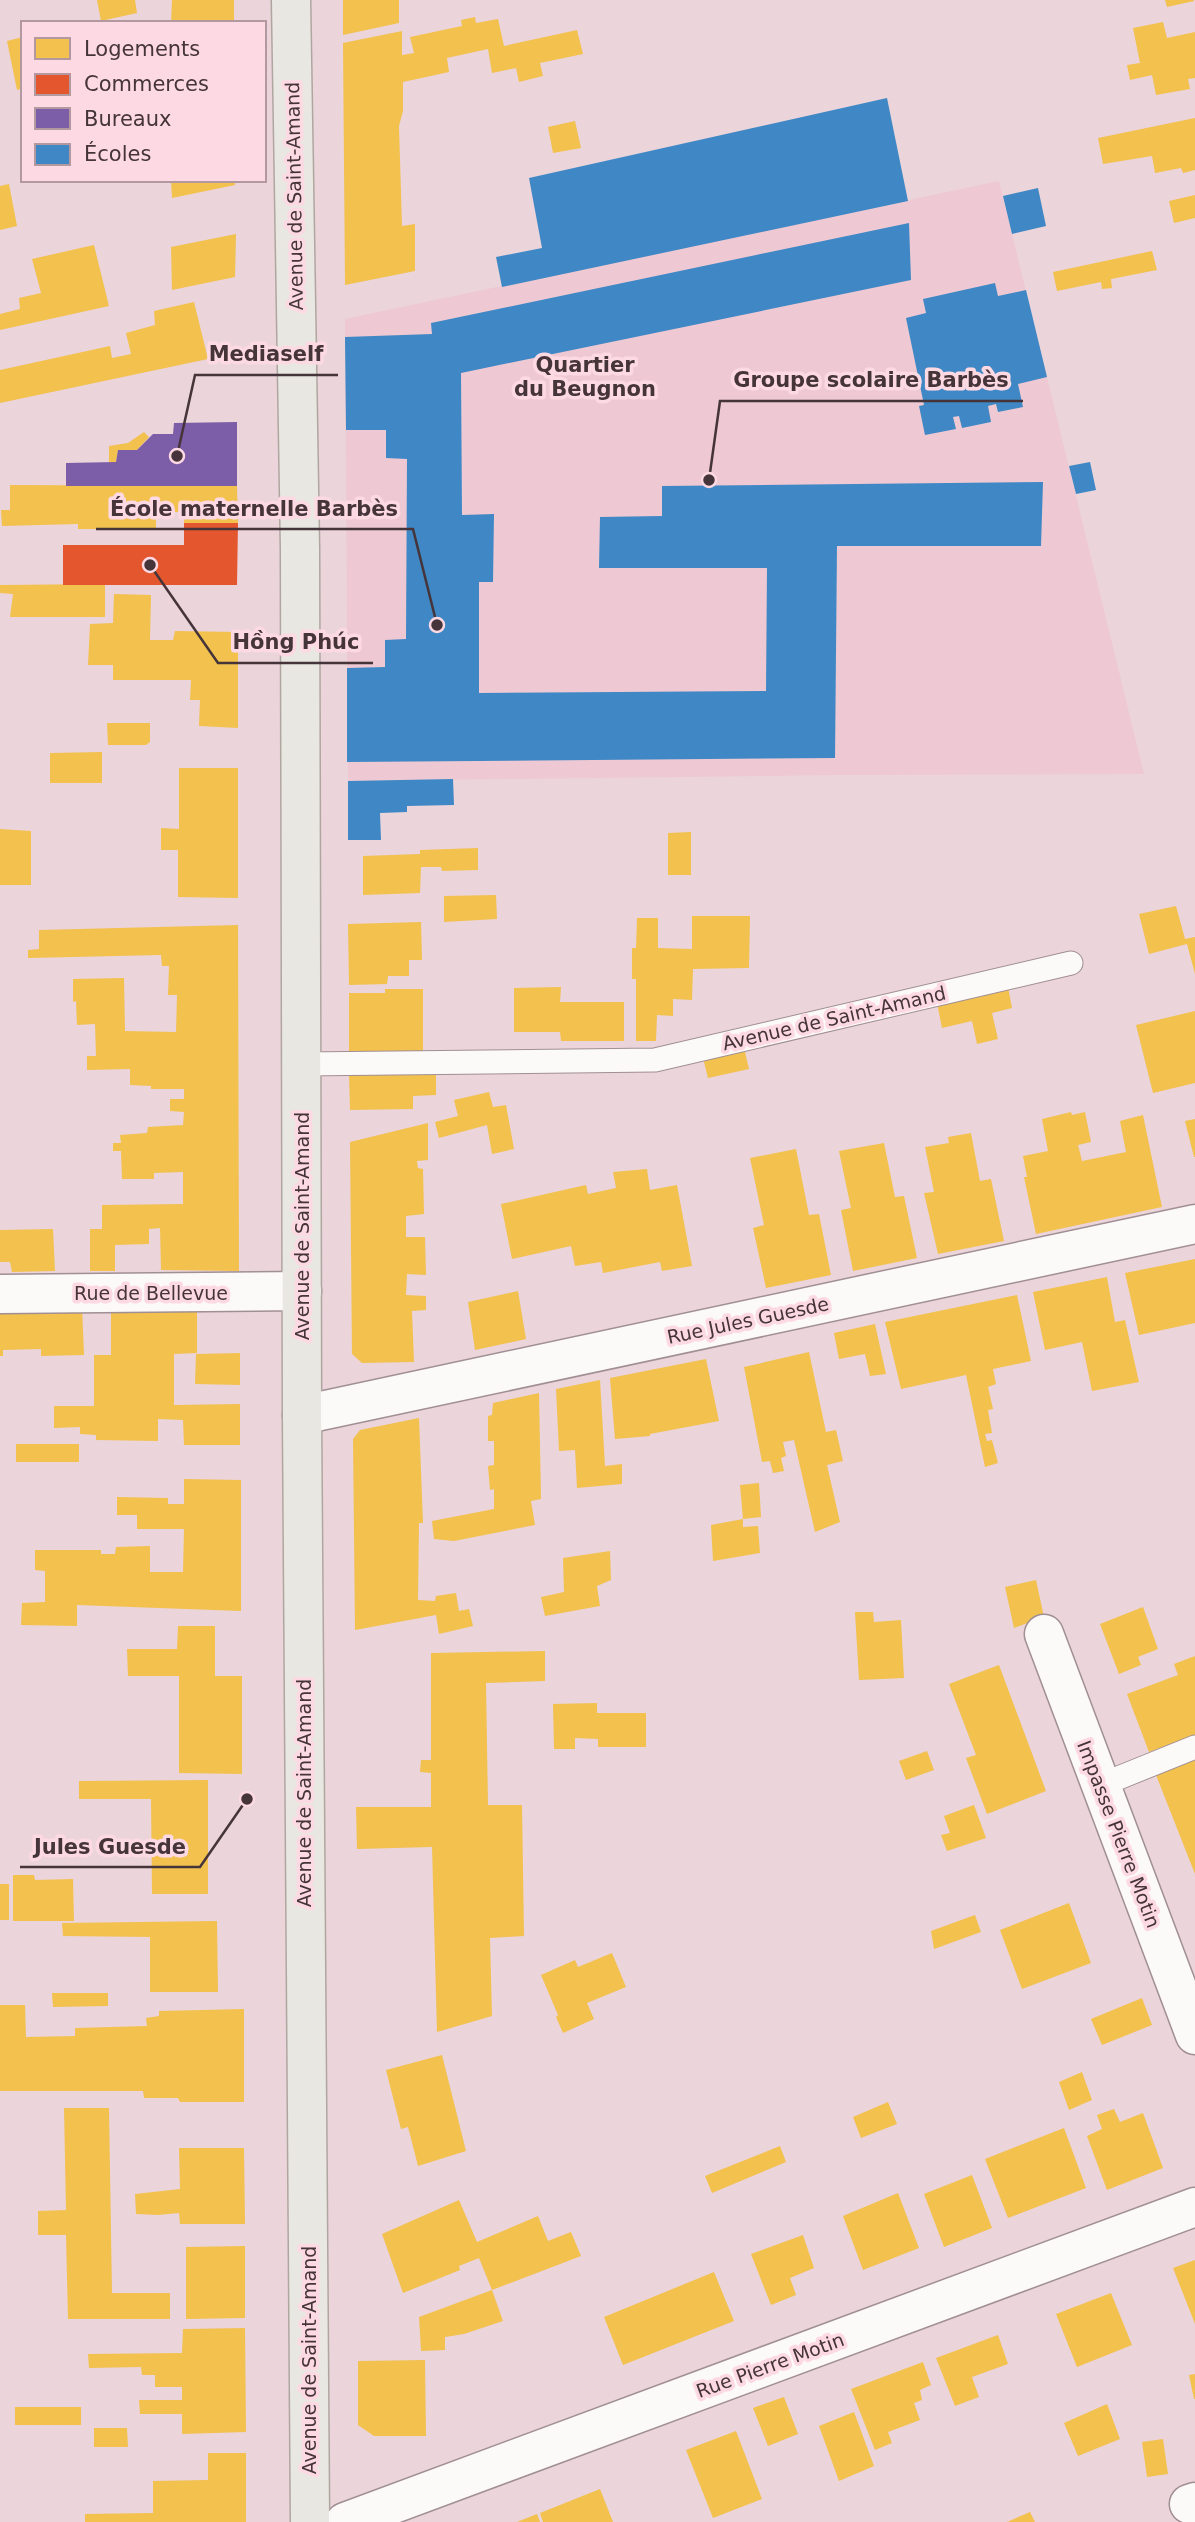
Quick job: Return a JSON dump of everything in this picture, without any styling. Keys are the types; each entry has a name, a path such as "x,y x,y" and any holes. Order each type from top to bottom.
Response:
{"main road":[{"name":"Avenue de Saint-Amand","path":"291,0 300,563 302,1415 310,2522"}],"street":[{"name":"Rue Jules Guesde","path":"302,1415 1195,1224"},
{"name":"Rue de Bellevue","path":"0,1294 302,1291"},
{"name":"Impasse Pierre Motin","path":"1044,1634 1195,2035"},
{"name":"Rue Pierre Motin","path":"345,2522 1195,2207"}],"lane":[{"name":"Avenue de Saint-Amand","path":"302,1064 656,1060 1071,962"},
{"path":"1101,1784 1195,1747"}],"shaded area":[{"path":"999,181 1144,774 348,781 345,319"}],"building: Logements":[{"path":"97,0 135,0 137,13 101,21"},
{"path":"172,0 234,0 234,21 171,21"},
{"path":"343,0 399,0 399,23 343,35"},
{"path":"1165,0 1194,0 1194,1 1167,7"},
{"path":"475,17 476,23 498,19 504,46 577,30 583,54 540,63 543,76 519,82 516,68 492,73 488,49 447,58 449,72 403,82 403,111 399,126 402,226 415,224 415,271 345,285 343,43 402,31 402,55 414,53 410,37 462,26 461,20"},
{"path":"1163,22 1167,38 1195,32 1195,78 1188,79 1190,89 1156,95 1152,75 1130,80 1127,65 1140,63 1133,28"},
{"path":"21,38 21,89 17,90 7,41"},
{"path":"1195,118 1195,170 1183,173 1181,168 1155,173 1152,156 1103,164 1098,138"},
{"path":"575,121 581,148 553,153 548,127"},
{"path":"171,182 235,182 235,185 172,198"},
{"path":"9,184 17,226 0,230 0,186"},
{"path":"1195,195 1195,218 1174,223 1169,201"},
{"path":"236,234 235,277 172,290 171,247"},
{"path":"94,245 109,306 0,330 0,314 20,309 19,298 41,293 32,259"},
{"path":"1152,251 1157,270 1111,279 1112,288 1102,289 1101,282 1057,291 1053,272"},
{"path":"194,302 208,359 0,403 0,370 110,346 112,358 131,354 126,333 155,325 154,311"},
{"path":"144,432 149,437 137,450 118,450 116,462 109,463 109,446 128,443"},
{"path":"10,485 237,486 238,523 184,523 184,512 156,512 156,529 78,529 78,524 2,526 1,510 10,510"},
{"path":"105,584 105,617 10,617 13,594 0,593 0,585"},
{"path":"114,594 151,595 150,640 173,640 175,631 238,632 238,728 199,726 200,700 190,700 191,680 113,680 113,665 88,665 90,624 113,623"},
{"path":"107,723 150,723 150,742 146,745 108,745"},
{"path":"102,752 102,783 50,783 50,753"},
{"path":"179,768 238,768 238,898 178,897 178,850 161,850 161,828 179,829"},
{"path":"0,829 31,831 31,885 0,885"},
{"path":"691,832 691,875 668,875 668,833"},
{"path":"478,848 478,870 442,871 441,867 421,867 420,893 363,895 363,856"},
{"path":"496,895 497,919 444,922 444,896"},
{"path":"1176,906 1185,939 1195,937 1195,974 1187,944 1149,954 1139,914"},
{"path":"692,916 750,916 749,968 693,969 692,1000 673,999 673,1016 657,1015 656,1041 636,1041 636,979 632,979 632,948 636,948 637,918 658,918 658,948 692,949"},
{"path":"421,922 422,960 409,960 409,976 388,976 387,984 349,985 348,924"},
{"path":"238,925 239,1271 161,1270 160,1228 149,1229 149,1244 115,1245 115,1271 90,1271 90,1229 102,1229 102,1205 183,1204 183,1172 154,1173 154,1179 122,1179 121,1151 113,1151 113,1143 121,1143 120,1135 147,1133 148,1127 183,1125 184,1112 170,1111 170,1099 184,1099 184,1089 151,1089 151,1086 130,1085 130,1069 87,1070 87,1056 96,1056 95,1024 77,1025 73,979 124,978 125,1031 176,1032 177,995 168,995 169,966 162,966 161,955 28,958 28,950 39,949 39,930"},
{"path":"561,987 560,1002 624,1002 624,1041 561,1041 560,1032 514,1032 514,988"},
{"path":"1008,987 1012,1008 992,1013 998,1039 977,1044 972,1021 942,1028 937,1003"},
{"path":"385,989 423,989 423,1052 349,1052 349,993 385,993"},
{"path":"1195,1011 1195,1083 1153,1093 1136,1025"},
{"path":"744,1048 749,1069 708,1078 703,1058"},
{"path":"436,1071 436,1095 413,1096 413,1109 350,1110 349,1073"},
{"path":"489,1092 493,1107 506,1105 514,1149 492,1154 487,1125 439,1138 435,1122 458,1116 454,1100"},
{"path":"1071,1112 1072,1115 1085,1112 1091,1142 1078,1145 1082,1161 1126,1152 1120,1121 1143,1115 1162,1207 1036,1234 1024,1177 1027,1177 1023,1156 1048,1151 1042,1119"},
{"path":"1195,1119 1195,1157 1194,1157 1185,1121"},
{"path":"428,1123 428,1160 417,1161 418,1168 423,1169 424,1214 406,1216 406,1237 425,1237 426,1275 407,1274 406,1295 426,1296 426,1310 412,1311 414,1362 362,1363 352,1354 350,1142"},
{"path":"971,1133 980,1181 991,1179 1004,1241 938,1254 924,1193 934,1192 925,1147 949,1143 948,1137"},
{"path":"884,1143 895,1197 904,1196 917,1258 853,1271 841,1210 851,1208 839,1151"},
{"path":"796,1149 809,1215 819,1214 831,1275 766,1288 753,1228 764,1225 750,1158"},
{"path":"647,1169 650,1190 677,1185 692,1266 662,1271 660,1262 603,1273 601,1262 575,1266 571,1246 512,1259 501,1204 586,1185 588,1194 616,1188 613,1172"},
{"path":"53,1229 55,1271 12,1272 10,1262 0,1262 0,1230"},
{"path":"1195,1259 1195,1323 1139,1335 1125,1273"},
{"path":"1107,1277 1115,1322 1125,1320 1139,1382 1092,1391 1082,1342 1045,1350 1033,1292"},
{"path":"518,1291 526,1339 475,1350 468,1302"},
{"path":"1017,1295 1031,1361 993,1369 996,1384 988,1387 993,1409 988,1410 992,1433 985,1434 987,1441 992,1440 998,1463 985,1467 966,1375 901,1389 885,1322"},
{"path":"0,1305 82,1306 84,1355 41,1356 41,1349 3,1350 3,1356 0,1356"},
{"path":"111,1312 197,1312 197,1353 174,1354 174,1405 240,1404 240,1445 184,1445 183,1420 158,1419 158,1441 96,1440 96,1435 80,1434 80,1427 54,1428 54,1406 94,1406 94,1355 111,1355"},
{"path":"875,1324 886,1374 870,1376 865,1354 839,1359 834,1333"},
{"path":"809,1352 826,1432 836,1430 843,1461 827,1465 840,1522 815,1532 794,1440 783,1442 786,1456 781,1458 784,1471 773,1473 770,1461 762,1462 744,1367"},
{"path":"240,1353 240,1385 195,1384 196,1354"},
{"path":"706,1359 719,1421 650,1436 615,1439 610,1378"},
{"path":"600,1380 605,1466 622,1464 622,1484 577,1488 575,1450 559,1451 556,1389"},
{"path":"539,1393 541,1499 531,1501 535,1525 454,1541 434,1539 432,1521 494,1509 494,1489 490,1490 488,1466 494,1465 494,1441 488,1441 488,1416 492,1415 493,1403"},
{"path":"419,1418 423,1523 419,1523 418,1600 435,1601 436,1596 456,1593 459,1611 469,1609 473,1626 439,1634 436,1615 355,1630 353,1439 360,1430"},
{"path":"16,1444 79,1444 79,1462 16,1462"},
{"path":"184,1479 241,1480 241,1611 77,1605 77,1626 21,1625 22,1603 45,1602 45,1571 35,1570 35,1550 101,1550 101,1554 115,1554 116,1547 150,1546 150,1572 183,1572 184,1529 137,1529 137,1515 117,1515 117,1497 168,1498 168,1504 184,1504"},
{"path":"759,1483 761,1517 743,1519 740,1485"},
{"path":"743,1519 743,1527 758,1526 760,1553 713,1561 711,1525"},
{"path":"610,1551 611,1580 597,1586 600,1606 545,1616 541,1597 564,1592 563,1558"},
{"path":"1036,1580 1044,1617 1014,1628 1005,1587"},
{"path":"1143,1607 1158,1649 1138,1657 1141,1665 1119,1674 1100,1624"},
{"path":"855,1612 873,1612 874,1622 901,1620 904,1678 859,1680"},
{"path":"178,1626 215,1626 215,1676 242,1676 242,1774 179,1773 179,1676 128,1676 127,1649 177,1649"},
{"path":"545,1651 545,1681 486,1683 488,1805 522,1805 524,1936 490,1938 492,2016 437,2032 432,1847 357,1849 356,1807 431,1807 431,1773 420,1772 421,1760 431,1760 431,1653"},
{"path":"1195,1656 1195,1735 1149,1752 1127,1694 1178,1675 1174,1664"},
{"path":"999,1665 1046,1791 987,1814 966,1758 976,1755 949,1684"},
{"path":"597,1703 597,1713 646,1713 646,1747 598,1747 598,1739 575,1738 575,1749 554,1749 553,1704"},
{"path":"927,1751 934,1770 906,1780 899,1761"},
{"path":"1195,1759 1195,1874 1156,1775"},
{"path":"208,1780 208,1894 152,1894 151,1799 79,1799 79,1781"},
{"path":"974,1805 986,1838 947,1851 941,1835 950,1833 944,1816"},
{"path":"13,1875 34,1875 35,1880 73,1879 74,1921 13,1921"},
{"path":"0,1884 9,1884 9,1920 0,1920"},
{"path":"1069,1903 1091,1963 1022,1989 1000,1930"},
{"path":"975,1915 981,1932 934,1949 931,1931"},
{"path":"217,1921 218,1992 150,1992 150,1937 63,1936 62,1923"},
{"path":"612,1953 626,1987 587,2003 594,2019 563,2033 541,1975 575,1960 578,1967"},
{"path":"52,1993 108,1993 108,2006 53,2007"},
{"path":"1142,1998 1152,2025 1102,2045 1091,2019"},
{"path":"0,2005 25,2005 26,2037 75,2036 75,2028 147,2026 146,2018 159,2016 159,2011 244,2009 244,2102 180,2102 178,2098 144,2098 143,2091 0,2091"},
{"path":"442,2055 466,2151 418,2166 408,2127 401,2129 386,2070"},
{"path":"1082,2072 1092,2100 1069,2110 1059,2082"},
{"path":"888,2102 897,2124 861,2138 853,2117"},
{"path":"64,2108 109,2108 112,2293 170,2293 170,2319 68,2319 66,2235 38,2235 38,2211 66,2210"},
{"path":"1114,2109 1120,2122 1143,2113 1163,2168 1107,2190 1087,2136 1102,2129 1097,2115"},
{"path":"1064,2128 1086,2188 1008,2218 985,2159"},
{"path":"780,2146 786,2162 712,2193 705,2176"},
{"path":"179,2148 244,2148 245,2224 180,2224 179,2213 136,2214 135,2194 180,2189"},
{"path":"972,2175 992,2228 944,2247 924,2194"},
{"path":"898,2193 919,2248 863,2270 843,2216"},
{"path":"459,2200 477,2242 538,2216 548,2241 571,2232 581,2256 492,2290 479,2258 459,2266 460,2270 403,2293 382,2234"},
{"path":"803,2235 814,2268 790,2278 796,2295 771,2305 751,2254"},
{"path":"245,2246 245,2318 186,2319 186,2247"},
{"path":"1195,2260 1195,2324 1173,2268"},
{"path":"714,2272 734,2321 623,2365 604,2317"},
{"path":"492,2290 503,2321 464,2334 445,2337 445,2350 421,2351 419,2317"},
{"path":"1111,2293 1132,2345 1077,2367 1056,2314"},
{"path":"245,2328 246,2432 182,2434 182,2414 140,2414 139,2400 182,2400 182,2387 155,2387 155,2375 142,2375 141,2367 89,2368 88,2354 182,2353 183,2329"},
{"path":"998,2335 1008,2364 972,2377 979,2397 955,2406 936,2358"},
{"path":"425,2360 426,2436 374,2436 358,2425 358,2361"},
{"path":"923,2362 931,2385 920,2390 922,2400 914,2403 920,2420 888,2432 892,2443 875,2450 851,2389"},
{"path":"1195,2374 1195,2399 1194,2399 1189,2375"},
{"path":"784,2397 798,2434 768,2446 753,2408"},
{"path":"1107,2404 1120,2439 1078,2456 1064,2423"},
{"path":"15,2407 81,2407 81,2425 15,2425"},
{"path":"854,2412 874,2466 839,2481 819,2426"},
{"path":"94,2428 127,2428 128,2447 94,2447"},
{"path":"736,2431 762,2499 713,2518 686,2450"},
{"path":"1163,2439 1168,2474 1147,2477 1142,2442"},
{"path":"208,2453 246,2453 246,2522 85,2522 85,2514 153,2513 153,2481 208,2480"},
{"path":"600,2489 613,2522 543,2522 540,2513"},
{"path":"1030,2512 1035,2522 1007,2522"},
{"path":"537,2514 540,2522 517,2522"}],"building: Commerces":[{"path":"184,523 238,523 237,585 63,585 63,545 184,545"}],"building: Bureaux":[{"path":"237,422 237,486 66,486 66,463 116,462 118,450 137,450 153,434 173,434 174,423"}],"building: Écoles":[{"path":"887,98 908,201 502,287 496,257 542,248 529,178"},
{"path":"1038,188 1046,226 1012,234 1003,196"},
{"path":"909,223 911,280 461,373 462,515 494,514 493,582 479,582 479,693 766,691 767,568 599,568 600,517 662,516 662,486 1043,482 1041,546 837,546 835,758 347,762 347,668 385,667 385,640 406,639 407,459 386,458 386,430 346,430 345,337 432,334 431,323"},
{"path":"995,283 998,296 1026,290 1047,377 1018,384 1023,407 998,412 996,404 988,406 991,422 962,428 959,416 953,417 956,429 925,435 919,406 924,405 906,318 926,313 923,299"},
{"path":"1090,462 1096,490 1076,494 1069,466"},
{"path":"453,779 454,805 407,806 407,812 380,813 381,840 348,840 348,781"}],"place":[{"name":"Mediaself","path":"177,456"},
{"name":"Groupe scolaire Barbès","path":"709,480"},
{"name":"Hồng Phúc","path":"150,565"},
{"name":"École maternelle Barbès","path":"437,625"},
{"name":"Jules Guesde","path":"247,1799"}],"district":[{"name":"Quartier du Beugnon","path":"585,377"}]}
